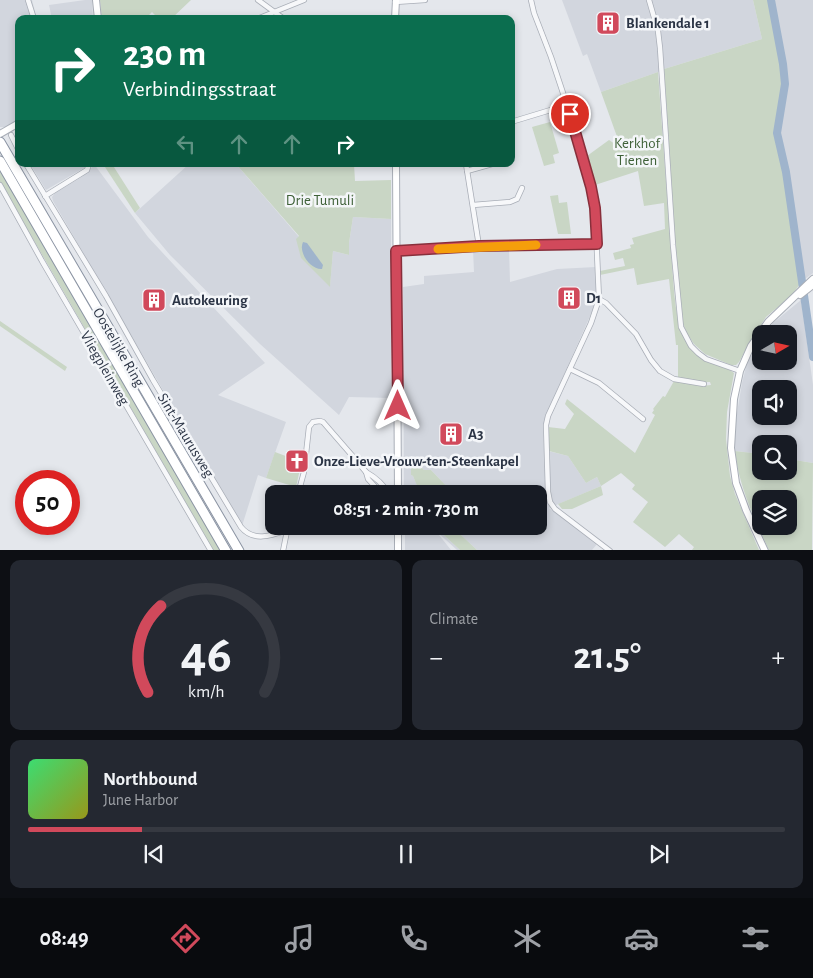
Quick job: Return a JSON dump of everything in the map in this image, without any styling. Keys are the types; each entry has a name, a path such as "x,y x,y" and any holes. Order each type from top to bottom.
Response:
{"highway":[{"name":"Oostelijke Ring","path":"0,142 239,550"},
{"name":"Oostelijke Ring","path":"0,161 226,550"}],"main road":[{"path":"96,0 98,15"},
{"path":"395,1 395,15"},
{"path":"0,134 15,125"},
{"path":"396,167 398,485"},
{"path":"765,550 741,497 733,466 731,448 732,414 740,371 747,354 768,322 809,286 813,279"},
{"path":"398,535 398,550"}],"street":[{"path":"28,0 33,15"},
{"path":"258,0 279,15"},
{"path":"267,15 304,0"},
{"path":"395,1 425,0"},
{"path":"531,0 567,104 591,187 595,208 599,300 570,370 548,416 546,425 548,492 550,502 555,509 610,550"},
{"path":"649,0 658,31 660,48 673,245 681,326 691,346 698,353 706,359 740,371"},
{"path":"515,121 567,104"},
{"path":"11,135 15,144"},
{"name":"Sint-Maurusweg","path":"28,167 240,527 245,532 258,537 270,535"},
{"path":"45,196 87,170 88,167"},
{"path":"466,167 479,246"},
{"path":"467,172 483,167"},
{"name":"Vliegpleinweg","path":"0,185 42,261 211,550"},
{"path":"473,205 510,202 517,199 522,188"},
{"path":"396,251 479,246 597,244"},
{"path":"599,300 606,303 636,334 651,360 660,371 674,379 704,384"},
{"path":"570,370 599,383 643,419"},
{"path":"300,485 309,441 308,430 315,421 322,421 328,426 366,472 382,485"},
{"path":"366,472 368,479 374,485"},
{"path":"283,550 286,535"}],"shaded area":[{"path":"0,0 32,0 36,15 15,15 15,121 6,127 0,127"},
{"path":"92,0 93,15 51,15 49,5"},
{"path":"562,0 753,0 762,39 664,69 601,92 587,54 583,56"},
{"path":"771,0 813,0 813,273 802,281 786,172 777,133 783,64"},
{"path":"32,167 85,167 84,168 46,190"},
{"path":"92,167 96,167 148,237 265,363 218,395 286,422 266,478 258,475 242,526 53,201 52,197 55,193"},
{"path":"186,167 239,167 299,237 330,286 333,251 349,255 353,217 391,219 391,398 349,397 339,415 260,344 170,255 135,213"},
{"path":"509,248 510,282 557,269 596,267 595,305 546,415 543,426 544,450 568,456 586,483 597,477 601,486 549,508 597,544 592,550 477,550 461,535 547,535 547,485 445,485 431,470 424,470 411,457 411,475 417,485 404,485 403,287 424,284 424,276 474,272 473,249"},
{"path":"801,300 813,385 813,463 797,460 797,435 752,435 752,453 735,451 734,431 742,383 747,363 752,354 752,370 798,370 798,325 772,325"},
{"path":"405,535 439,535 451,550 405,550"},
{"path":"440,535 444,535 460,550 457,550"}],"green space":[{"path":"100,0 191,0 175,15 155,15 152,12 149,15 102,15"},
{"path":"753,0 771,0 785,84 777,133 786,172 802,281 792,295 766,317 761,325 752,325 752,339 739,362 736,365 731,365 705,354 694,344 683,324 676,255 664,69 762,39"},
{"name":"Kerkhof Tienen","path":"658,72 674,291 679,322 686,341 699,356 734,373 727,412 726,439 730,476 735,494 759,550 692,550 694,547 679,534 665,547 633,522 648,502 632,489 635,485 621,473 601,486 597,477 586,483 568,456 549,451 548,427 565,429 574,414 565,404 567,399 635,453 655,415 652,413 653,409 663,396 665,397 674,381 701,386 711,385 710,382 678,378 678,345 676,345 669,279 637,285 634,268 600,275 600,271 625,266 623,258 615,260 613,253 631,248 630,245 634,244 632,238 665,229 664,203 644,206 638,171 595,185 587,156 609,140 618,146 620,145 601,92"},
{"path":"550,122 559,153 553,155 555,163 544,166 532,127"},
{"path":"105,167 114,167 140,208 135,213"},
{"name":"Drie Tumuli","path":"239,167 354,167 355,181 391,180 391,219 353,217 349,255 333,251 330,287 301,258 296,239 299,236"},
{"path":"0,171 221,550 213,550 0,182"},
{"path":"558,195 559,203 567,202 571,234 558,234 550,196"},
{"path":"0,321 67,367 65,371 0,326"},
{"path":"735,451 752,453 752,480 797,480 797,460 813,463 812,550 769,550 762,535 797,535 797,490 752,490 752,512 740,477"},
{"path":"275,452 291,458 291,463 294,467 300,469 296,485 289,485 266,478"},
{"path":"411,457 424,470 431,470 445,485 417,485 411,475"},
{"path":"601,486 603,495 572,509 562,509 558,504"},
{"path":"444,535 461,535 477,550 460,550"}],"water":[{"path":"303,242 307,243 323,265 322,269 314,267 304,256 302,251"}],"waterway":[{"path":"771,0 785,84 777,133 786,172 813,357"}],"slow traffic":[{"path":"438,249 536,245"}],"place":[{"name":"Blankendale 1","path":"608,23"},
{"name":"D1","path":"569,298"},
{"name":"Autokeuring","path":"154,300"},
{"name":"A3","path":"451,434"},
{"name":"Onze-Lieve-Vrouw-ten-Steenkapel","path":"297,461"}],"route":[{"path":"398,406 396,251 479,246 597,244 595,208 591,187 570,114"}]}
